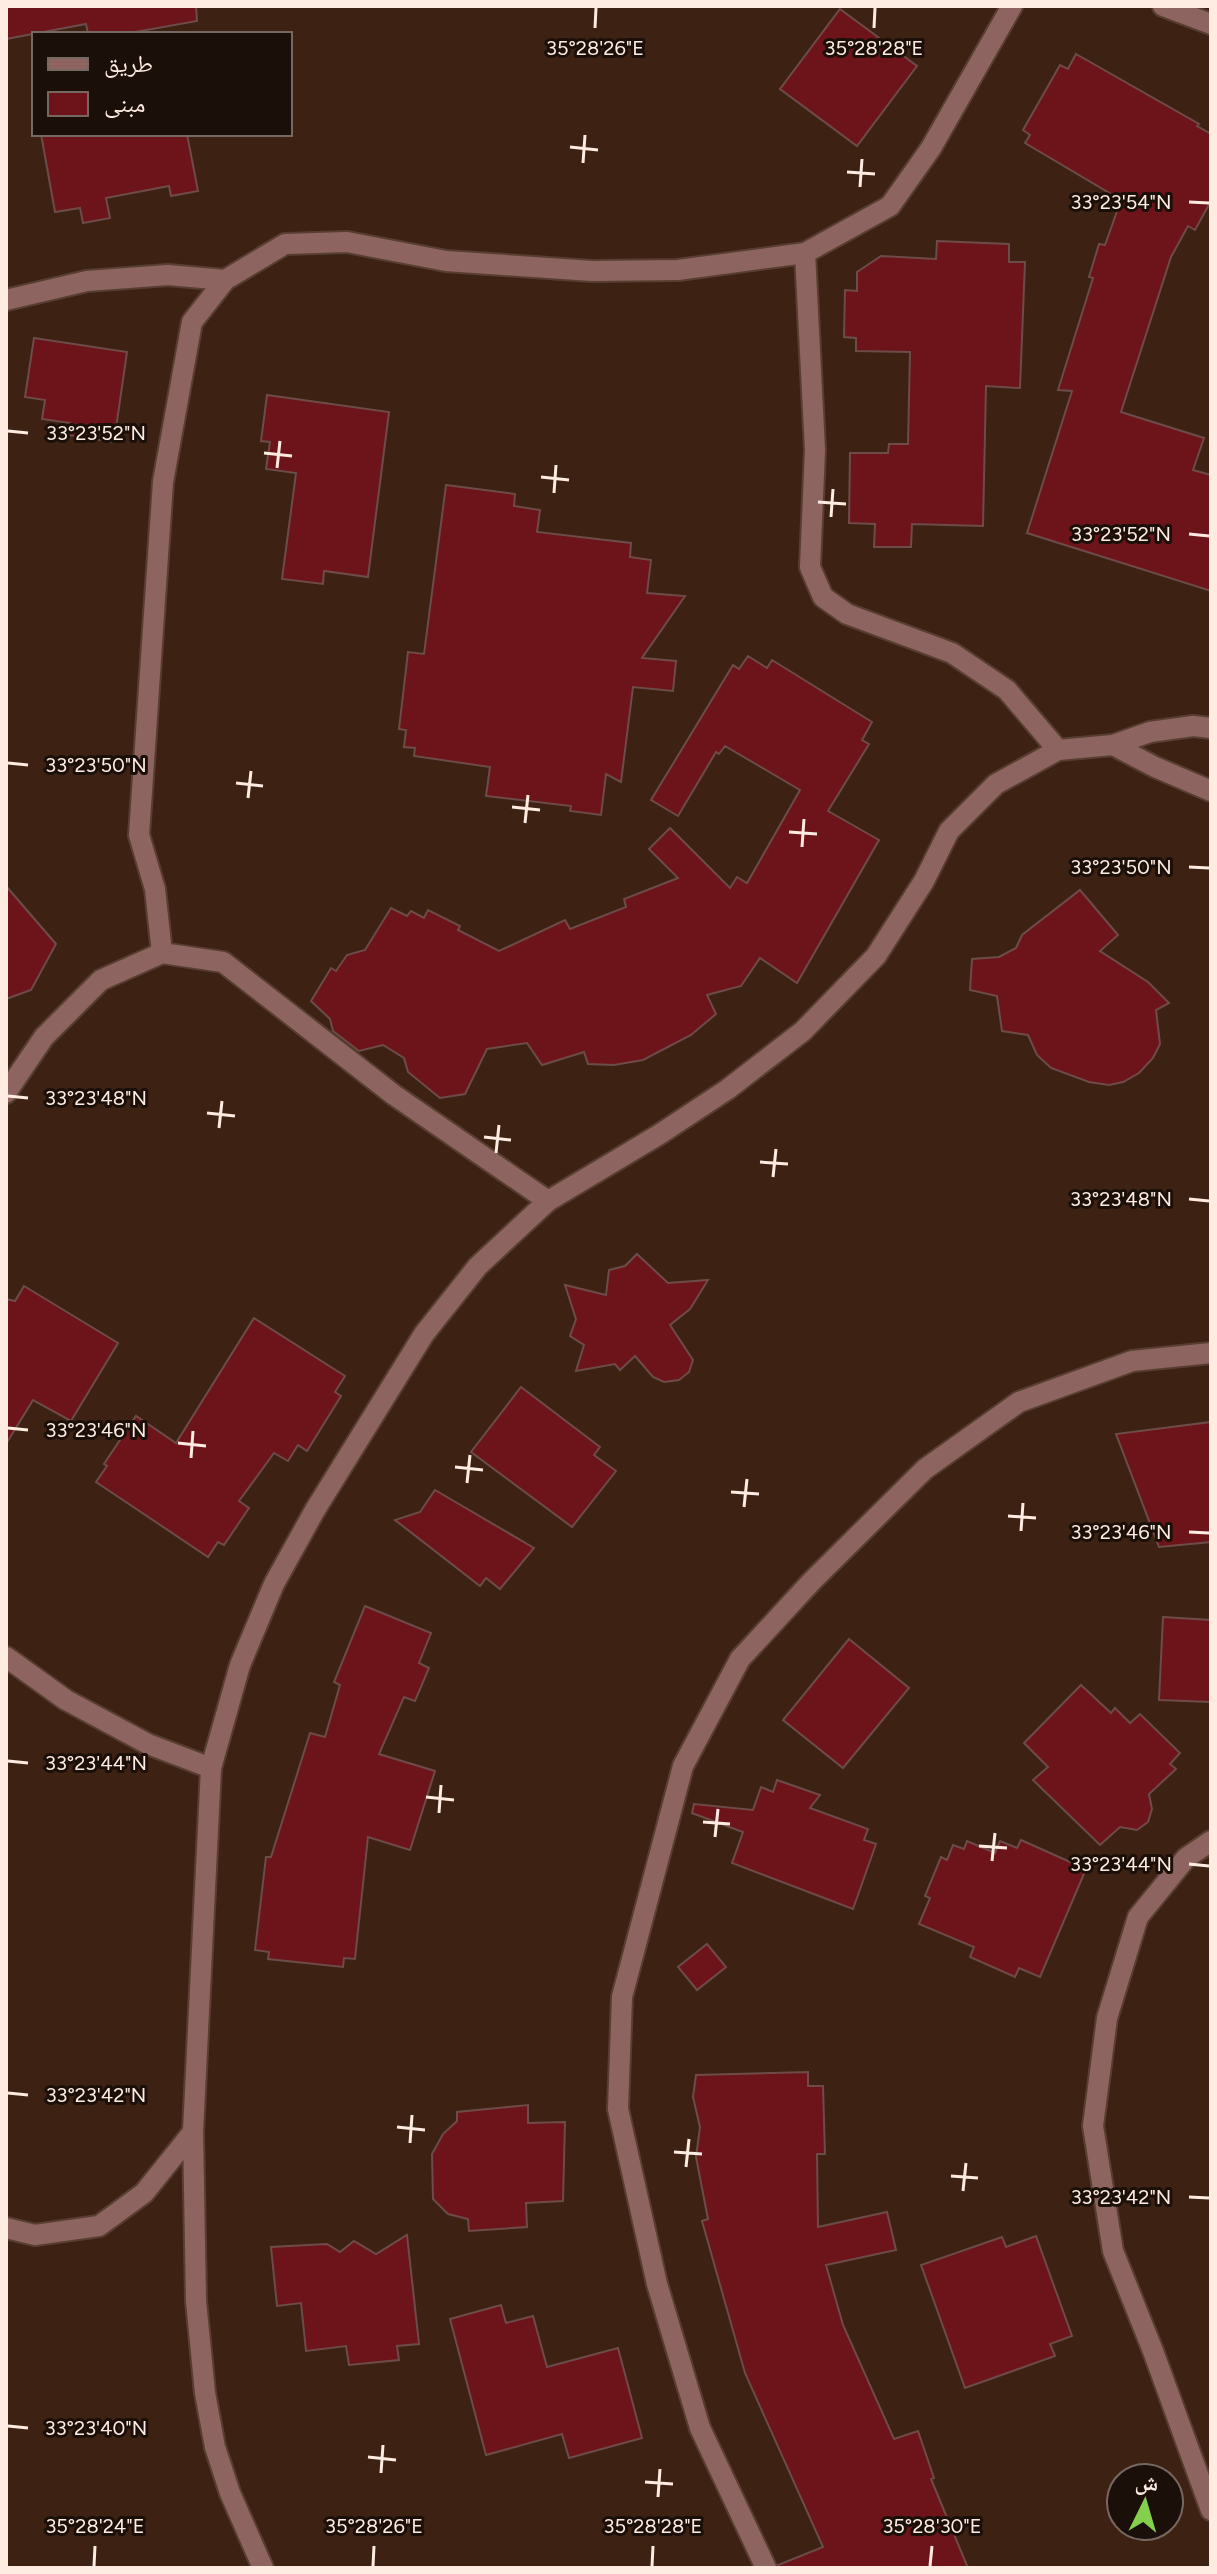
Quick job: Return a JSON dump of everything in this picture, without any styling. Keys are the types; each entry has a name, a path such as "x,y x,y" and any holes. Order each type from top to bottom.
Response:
{"street":[{"path":"162,953 155,889 139,835 163,482 192,322 225,280 285,244 347,242 446,261 592,271 678,270 805,253 890,206 931,148 1012,6"},
{"path":"1163,6 1211,24"},
{"path":"805,253 815,450 810,567 823,597 847,614 952,653 1007,690 1058,750"},
{"path":"6,300 87,281 168,275 225,280"},
{"path":"263,2568 215,2447 205,2393 196,2301 193,2132 211,1768 240,1665 274,1584 315,1510 424,1334 478,1266 548,1201 728,1089 803,1031 876,956 924,881 949,831 996,784 1058,750 1113,745 1150,732 1193,726 1211,728"},
{"path":"1113,745 1211,791"},
{"path":"6,1093 44,1037 101,980 162,953 223,962 394,1095 548,1201"},
{"path":"766,2568 700,2428 657,2284 618,2109 622,1997 683,1766 740,1659 812,1581 925,1469 1019,1402 1132,1361 1211,1353"},
{"path":"6,1657 80,1707 148,1744 211,1768"},
{"path":"1211,1841 1186,1858 1138,1917 1107,2018 1093,2126 1113,2251 1211,2510"},
{"path":"6,2228 35,2235 99,2226 144,2193 193,2132"}],"building":[{"path":"6,6 196,6 197,21 135,32 88,32 86,24 6,39"},
{"path":"840,9 917,66 857,146 780,89"},
{"path":"1076,54 1199,124 1197,126 1211,134 1211,201 1195,230 1188,226 1171,257 1121,412 1204,438 1193,470 1211,475 1211,591 1027,533 1072,391 1058,390 1093,278 1089,277 1099,244 1105,245 1121,200 1025,143 1030,135 1023,130 1060,65 1068,69"},
{"path":"41,136 187,136 198,191 171,196 169,186 106,198 110,218 83,223 80,208 55,212"},
{"path":"937,241 1009,244 1009,262 1025,262 1020,388 986,386 983,526 912,524 911,547 874,547 875,524 849,523 850,453 888,453 889,444 908,444 910,352 856,351 856,338 844,337 845,290 857,291 857,272 881,256 936,259"},
{"path":"34,338 127,352 114,442 68,435 70,423 42,419 45,400 25,397"},
{"path":"267,395 389,412 368,577 324,571 323,584 282,579 296,473 266,469 270,442 261,441"},
{"path":"446,485 515,494 514,506 540,510 537,532 631,543 630,557 651,560 647,593 685,596 642,658 676,661 673,691 633,687 621,782 606,774 601,815 570,811 571,806 486,796 490,767 414,756 415,748 404,747 406,730 399,729 408,652 424,654"},
{"path":"748,656 767,668 772,660 872,722 862,740 869,744 828,811 879,840 797,983 760,958 741,986 707,995 716,1014 691,1035 643,1060 614,1065 588,1064 584,1052 542,1065 527,1043 487,1049 465,1094 440,1098 408,1072 404,1058 383,1045 359,1051 333,1031 330,1019 311,1001 331,968 336,971 347,955 365,950 391,908 407,916 411,911 424,918 428,910 499,951 565,920 570,929 626,907 624,899 678,878 649,849 670,828 730,888 737,877 747,883 800,790 725,746 719,754 716,752 678,816 651,800 733,665 739,669"},
{"path":"6,886 56,944 31,990 6,999"},
{"path":"1080,890 1118,935 1100,951 1148,982 1169,1003 1156,1010 1160,1044 1153,1058 1139,1073 1123,1082 1109,1085 1089,1082 1051,1068 1037,1055 1028,1035 1002,1031 997,996 970,990 972,959 999,957 1016,948 1022,935"},
{"path":"637,1254 668,1283 708,1280 690,1309 670,1325 693,1360 689,1372 679,1380 664,1382 653,1377 635,1356 620,1370 615,1364 576,1371 584,1345 570,1336 576,1319 565,1285 606,1295 609,1270 625,1266"},
{"path":"24,1286 118,1343 71,1421 33,1400 6,1444 6,1299 15,1301"},
{"path":"254,1318 345,1376 335,1392 341,1396 307,1451 298,1445 288,1461 274,1453 239,1501 249,1508 224,1545 218,1542 208,1557 96,1482 107,1466 104,1464 136,1416 176,1443"},
{"path":"521,1387 600,1447 594,1455 616,1471 572,1527 471,1452"},
{"path":"1211,1422 1211,1542 1159,1547 1116,1434"},
{"path":"435,1490 534,1548 500,1589 486,1578 480,1586 395,1520 420,1512"},
{"path":"365,1606 431,1633 419,1663 429,1668 415,1701 404,1697 379,1754 435,1771 410,1850 368,1837 355,1959 344,1958 343,1967 268,1959 269,1952 255,1950 266,1857 271,1857 310,1733 325,1737 340,1685 334,1682"},
{"path":"1163,1617 1211,1620 1211,1702 1159,1700"},
{"path":"849,1639 909,1688 843,1768 783,1720"},
{"path":"1081,1685 1111,1713 1115,1708 1130,1723 1140,1714 1180,1753 1170,1764 1176,1769 1149,1794 1152,1809 1148,1822 1137,1830 1120,1827 1100,1845 1033,1780 1048,1767 1024,1743"},
{"path":"777,1780 820,1795 810,1808 868,1829 864,1840 876,1844 853,1909 732,1863 743,1832 692,1813 694,1804 753,1810 761,1787 773,1792"},
{"path":"1021,1840 1086,1869 1040,1977 1019,1968 1015,1977 970,1957 974,1947 919,1924 930,1898 925,1896 941,1857 947,1860 953,1845 964,1849 967,1841 995,1853 1000,1841 1017,1848"},
{"path":"707,1944 726,1967 697,1990 678,1967"},
{"path":"808,2072 808,2086 823,2086 825,2154 817,2154 818,2227 887,2212 896,2250 826,2265 843,2325 894,2439 918,2431 934,2478 931,2479 968,2568 779,2568 778,2565 823,2547 745,2373 702,2221 708,2219 696,2157 700,2127 693,2097 696,2075"},
{"path":"528,2105 528,2123 565,2122 563,2201 526,2203 527,2227 469,2231 468,2219 448,2214 433,2199 432,2154 443,2134 457,2121 457,2112"},
{"path":"407,2235 419,2344 397,2346 399,2360 349,2365 346,2346 306,2351 301,2303 277,2306 271,2247 327,2244 340,2252 354,2241 376,2254"},
{"path":"1036,2236 1072,2336 1050,2344 1055,2356 965,2388 921,2265 1002,2237 1006,2247"},
{"path":"501,2305 506,2323 533,2316 547,2367 618,2348 642,2438 569,2458 562,2434 486,2455 450,2319"}]}
